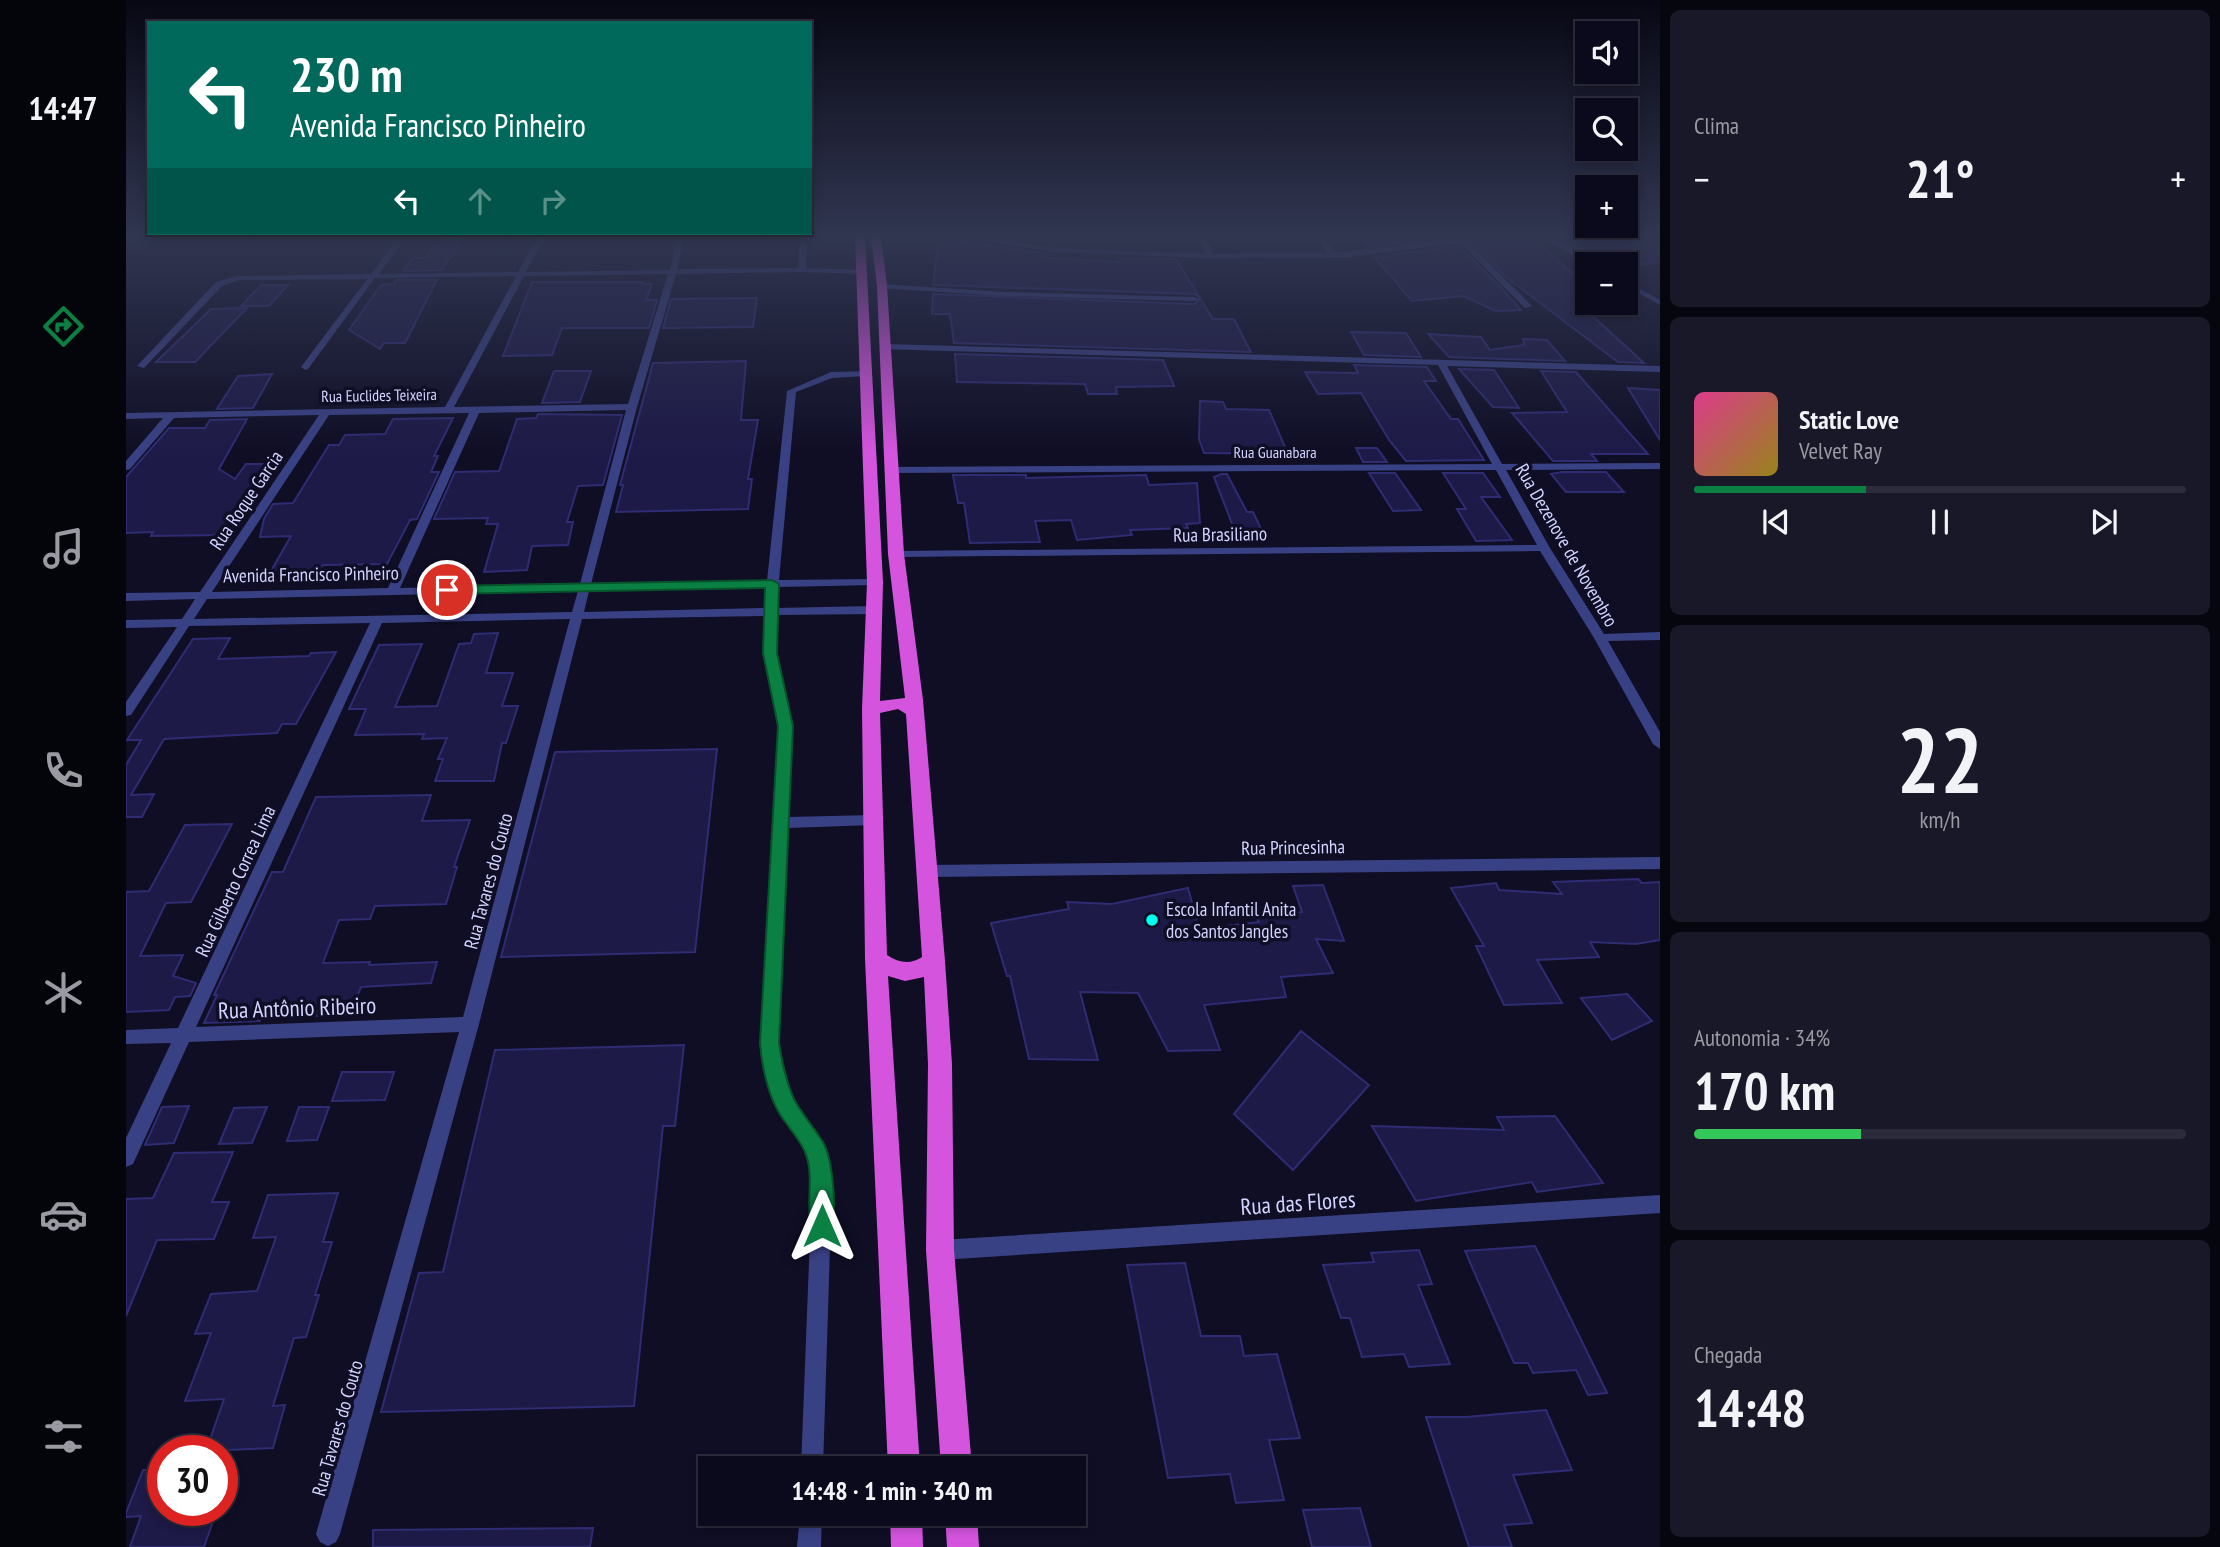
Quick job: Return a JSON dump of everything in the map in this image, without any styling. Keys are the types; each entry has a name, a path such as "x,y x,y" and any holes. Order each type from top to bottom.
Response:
{"highway":[{"path":"863,309 875,582 871,709 876,959 903,1456"},
{"path":"883,309 896,554 915,711 934,961 940,1064 940,1250 956,1456"},
{"path":"871,709 900,703 915,711"},
{"path":"876,959 889,969 901,973 914,972 934,961"},
{"path":"907,1526 908,1547"},
{"path":"962,1526 963,1547"}],"street":[{"path":"141,366 195,309"},
{"path":"305,367 348,309"},
{"path":"448,410 503,309"},
{"name":"Rua Tavares do Couto","path":"328,1534 470,1024 632,407 662,309"},
{"path":"885,347 1660,369"},
{"name":"Rua Dezenove de Novembro","path":"1442,364 1545,548 1660,744"},
{"path":"813,1456 822,1185 816,1150 786,1104 772,1066 769,1043 786,726 770,653 770,612 792,391 831,375 866,373"},
{"name":"Rua Euclides Teixeira","path":"126,416 632,407"},
{"path":"392,592 475,410"},
{"name":"Rua Roque Garcia","path":"126,712 326,412"},
{"path":"126,467 171,415"},
{"name":"Rua Guanabara","path":"890,470 1660,466"},
{"name":"Rua Brasiliano","path":"896,554 1545,548"},
{"name":"Avenida Francisco Pinheiro","path":"126,597 875,582"},
{"path":"126,624 874,610"},
{"name":"Rua Gilberto Correa Lima","path":"126,1157 378,619"},
{"path":"1600,638 1660,636"},
{"path":"781,824 873,820"},
{"name":"Rua Princesinha","path":"927,871 1660,863"},
{"name":"Rua Antônio Ribeiro","path":"126,1037 470,1024"},
{"name":"Rua das Flores","path":"940,1250 1660,1204"},
{"path":"809,1547 810,1526"}],"building":[{"path":"211,309 246,309 195,362 156,362"},
{"path":"364,309 422,309 405,343 384,343 380,349 349,330"},
{"path":"521,309 654,309 649,328 562,328 552,355 503,356"},
{"path":"668,309 755,309 753,327 663,328"},
{"path":"932,309 1207,309 1213,319 1234,319 1251,352 954,343 950,314 932,314"},
{"path":"1491,309 1521,310 1495,311"},
{"path":"1548,309 1575,309 1575,315 1591,315 1644,363 1618,362"},
{"path":"1351,332 1406,333 1421,357 1364,355"},
{"path":"1428,334 1481,337 1490,350 1524,345 1523,339 1547,340 1565,361 1449,357"},
{"path":"955,354 1163,360 1174,386 1116,387 1117,394 1088,394 1085,384 957,382"},
{"path":"746,361 741,420 758,420 748,479 752,479 748,509 616,512 623,485 620,485 653,363"},
{"path":"1354,365 1427,367 1436,381 1424,381 1451,419 1458,419 1484,460 1406,461 1389,440 1361,393 1318,394 1305,372 1358,373"},
{"path":"1459,369 1494,370 1519,408 1493,407"},
{"path":"554,371 591,371 580,402 542,403"},
{"path":"1541,371 1576,372 1648,454 1591,454 1597,461 1553,461 1512,413 1567,412"},
{"path":"272,374 253,408 217,409 238,376"},
{"path":"1628,388 1660,390 1660,440"},
{"path":"1200,401 1223,402 1226,409 1269,410 1288,454 1204,453 1199,439"},
{"path":"538,414 622,415 603,485 578,486 567,522 573,522 568,545 532,546 527,570 484,572 498,524 486,524 488,518 434,519 455,472 499,471 517,419 536,418"},
{"path":"453,418 434,456 438,456 431,472 439,472 417,519 410,520 387,564 323,565 320,569 271,571 291,536 260,537 264,519 273,504 293,503 329,445 339,445 345,435 385,434 393,419"},
{"path":"247,419 219,469 235,479 246,464 270,464 244,498 250,498 225,535 151,536 153,532 126,533 126,477 169,428 205,428 210,420"},
{"path":"1356,448 1377,448 1387,462 1363,462"},
{"path":"1606,472 1624,492 1566,492 1551,474"},
{"path":"1369,473 1395,473 1421,510 1393,511"},
{"path":"1443,473 1483,473 1500,497 1481,497 1512,540 1476,541 1457,509 1466,509"},
{"path":"1227,474 1247,512 1253,512 1267,541 1239,542 1214,477"},
{"path":"953,475 1026,475 1026,478 1146,475 1149,485 1197,483 1200,523 1186,524 1188,528 1130,530 1132,535 1077,540 1071,520 1035,521 1040,542 970,543 964,503 958,503"},
{"path":"498,633 486,673 513,673 502,706 518,706 506,743 502,743 494,781 435,781 443,759 438,759 447,738 422,739 424,734 355,735 366,709 349,709 379,645 422,644 395,707 437,706 459,644 471,643 474,634"},
{"path":"230,638 218,659 309,656 311,653 336,652 296,724 282,724 277,733 164,739 131,795 154,794 142,817 126,817 126,765 141,740 127,740 193,639"},
{"path":"717,749 695,952 501,957 555,752"},
{"path":"431,795 422,821 470,820 454,867 457,867 446,904 375,906 370,919 339,920 323,963 370,962 369,965 437,962 431,983 361,987 350,1015 317,1016 319,1010 264,1013 260,1021 204,1023 217,995 214,995 272,872 283,872 316,797"},
{"path":"232,824 191,902 166,903 140,956 183,955 173,976 196,983 190,996 175,997 169,1010 126,1012 126,892 149,891 185,825"},
{"path":"1638,879 1642,883 1660,882 1660,940 1636,944 1590,942 1599,957 1537,960 1562,1003 1504,1005 1476,946 1484,946 1451,888 1496,883 1499,890 1562,894 1553,882"},
{"path":"1323,885 1344,941 1316,939 1333,973 1281,977 1286,997 1204,1005 1220,1050 1168,1051 1138,993 1080,992 1098,1060 1029,1059 1010,976 1007,976 991,923 1069,909 1067,902 1112,904 1188,888 1199,929 1259,922 1256,917 1302,912 1293,886"},
{"path":"1627,994 1652,1021 1612,1040 1581,998"},
{"path":"1301,1031 1369,1085 1293,1170 1234,1114"},
{"path":"684,1045 675,1126 663,1126 634,1406 381,1412 419,1273 443,1272 495,1050"},
{"path":"342,1072 394,1072 385,1100 332,1101"},
{"path":"189,1106 174,1143 145,1145 162,1107"},
{"path":"267,1107 252,1143 219,1144 234,1108"},
{"path":"299,1107 329,1107 317,1140 287,1141"},
{"path":"1555,1116 1603,1183 1537,1192 1532,1182 1416,1201 1372,1126 1504,1130 1497,1117"},
{"path":"233,1152 212,1202 229,1202 214,1239 157,1240 126,1316 126,1199 153,1198 174,1153"},
{"path":"338,1193 323,1242 332,1242 315,1295 319,1295 306,1337 294,1338 273,1406 285,1405 273,1448 238,1450 238,1435 212,1435 224,1399 185,1401 211,1333 195,1334 211,1294 257,1291 276,1237 253,1238 268,1195"},
{"path":"1535,1246 1607,1393 1588,1395 1576,1370 1533,1373 1528,1363 1514,1363 1465,1251"},
{"path":"1419,1250 1432,1284 1418,1285 1450,1364 1409,1367 1404,1354 1362,1357 1350,1318 1341,1318 1323,1265 1374,1262 1371,1253"},
{"path":"1185,1263 1201,1336 1240,1336 1244,1356 1277,1354 1300,1438 1269,1440 1284,1500 1236,1503 1230,1474 1168,1478 1127,1265"},
{"path":"1546,1410 1572,1470 1513,1475 1532,1523 1504,1525 1512,1547 1469,1547 1426,1417 1466,1417"},
{"path":"143,1470 147,1470 147,1526 211,1526 204,1547 130,1547 141,1516 126,1517"},
{"path":"1360,1508 1371,1547 1312,1547 1303,1510"},
{"path":"593,1528 590,1547 373,1547 373,1530"}],"place":[{"name":"Escola Infantil Anita dos Santos Jangles","path":"1152,920"}],"route":[{"path":"447,590 772,584 770,653 783,702 786,726 769,1043 772,1066 786,1104 816,1150 822,1185 822,1226"}]}
